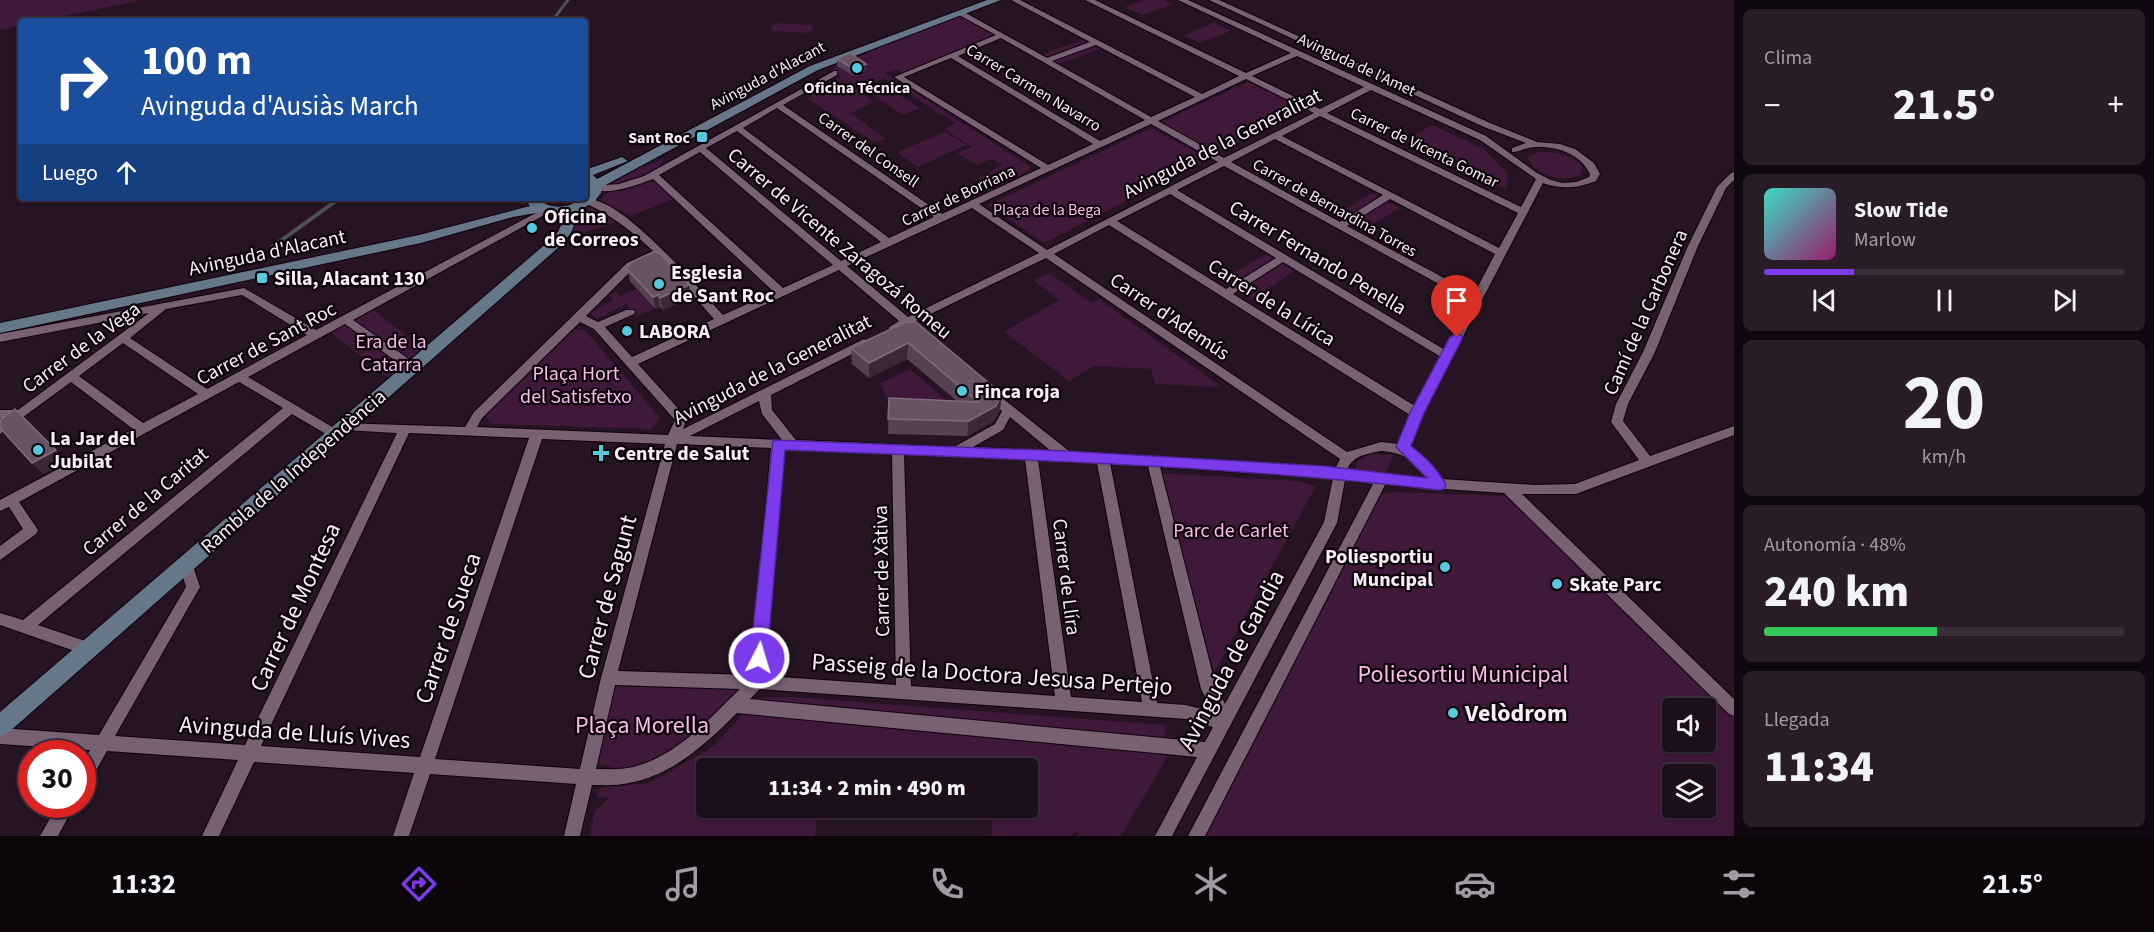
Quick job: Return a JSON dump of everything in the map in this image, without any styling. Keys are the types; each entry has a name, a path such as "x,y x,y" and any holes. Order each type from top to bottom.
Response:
{"main road":[{"name":"Avinguda d'Alacant","path":"588,174 638,154 824,56 974,0"},
{"name":"Avinguda d'Alacant","path":"596,187 814,68 996,0"},
{"path":"588,178 596,187"},
{"name":"Rambla de la Independència","path":"588,196 596,187"},
{"name":"Rambla de la Independència","path":"0,726 554,244 564,234 584,201"},
{"name":"Avinguda d'Alacant","path":"2,336 180,292 422,239 511,213 536,203"},
{"name":"Avinguda d'Alacant","path":"0,320 206,280 398,239 536,203"},
{"path":"536,203 581,204"}],"street":[{"path":"1015,0 1202,98"},
{"name":"Carrer de Vicenta Gomar","path":"1089,0 1522,211"},
{"name":"Avinguda de l'Amet","path":"1182,0 1483,138 1540,179 1576,185 1593,179 1596,174 1594,168 1579,155 1554,146 1538,144 1487,125 1213,0"},
{"name":"Avinguda de l'Amet","path":"1197,0 1490,134 1515,150"},
{"name":"Carrer de Bernardina Torres","path":"962,13 1225,162 1476,300"},
{"path":"1001,36 898,77 1048,169"},
{"path":"1046,62 1096,42"},
{"name":"Carrer de Borriana","path":"632,362 1296,53"},
{"name":"Carrer Carmen Navarro","path":"951,55 1100,145"},
{"name":"Avinguda d'Alacant","path":"596,187 620,187 654,175 834,73"},
{"name":"Avinguda de la Generalitat","path":"672,440 765,395 906,321 1046,254 1370,87"},
{"name":"Carrer del Consell","path":"778,105 943,219"},
{"path":"738,128 889,243"},
{"path":"1275,136 1501,253"},
{"path":"1516,163 1513,154 1515,150 1538,144"},
{"path":"667,148 669,159 675,164"},
{"name":"Carrer de Vicente Zaragozá Romeu","path":"702,149 924,338"},
{"name":"Camí de la Carbonera","path":"1648,463 1617,422 1622,404 1649,352 1693,246 1722,187 1734,174"},
{"path":"654,175 782,293"},
{"path":"1403,447 1417,413 1540,179"},
{"name":"Carrer Fernando Penella","path":"1170,190 1447,356"},
{"path":"1340,226 1390,195"},
{"name":"Carrer de Sant Roc","path":"6,503 346,320 536,203"},
{"path":"581,204 604,207 624,221 658,252 722,321"},
{"name":"Carrer d'Ademús","path":"973,204 1347,458"},
{"name":"Carrer de la Lírica","path":"1109,221 1417,413"},
{"path":"469,431 478,415 631,265 658,252"},
{"path":"1226,294 1283,258"},
{"name":"Avinguda d'Alacant","path":"2,336 244,291 317,336"},
{"name":"Carrer de la Vega","path":"0,430 123,338 180,292"},
{"path":"598,326 630,312"},
{"path":"579,317 598,326 632,362"},
{"path":"346,320 412,367"},
{"path":"123,338 208,395"},
{"name":"Carrer de Sagunt","path":"572,836 609,678 672,440 681,419 632,362"},
{"path":"72,376 143,430"},
{"path":"240,377 291,408 340,430 469,431 1066,456 1323,472 1381,480 1508,489 1576,489 1734,430"},
{"path":"983,388 1066,456"},
{"path":"757,682 786,444 766,411 765,395"},
{"name":"Carrer de la Caritat","path":"26,627 291,408"},
{"path":"956,452 999,427 1008,410"},
{"path":"0,414 20,414"},
{"name":"Carrer de Montesa","path":"210,836 405,429"},
{"name":"Carrer de Sueca","path":"401,836 537,434"},
{"path":"1347,458 1379,446 1403,447 1426,466 1439,485"},
{"name":"Carrer de Xàtiva","path":"898,449 904,692"},
{"name":"Carrer de Llíra","path":"1031,455 1064,703"},
{"name":"Avinguda de Gandia","path":"1163,836 1333,516 1340,489 1339,475 1347,458"},
{"path":"1103,459 1151,709"},
{"path":"1153,462 1209,689 1224,720"},
{"path":"1196,836 1381,480"},
{"path":"1508,489 1734,709"},
{"path":"0,554 31,530 6,503"},
{"path":"96,756 193,588 186,564"},
{"path":"0,619 89,649"},
{"name":"Passeig de la Doctora Jesusa Pertejo","path":"609,678 757,682 904,692 1186,712 1224,720"},
{"name":"Avinguda de Lluís Vives","path":"0,736 586,777 632,775 660,764 692,744 757,682"},
{"path":"733,705 1209,750"},
{"path":"48,836 59,818"}],"green space":[{"path":"0,0 142,0 55,18 18,18 18,26 0,30"},
{"path":"1144,0 1164,0 1173,4 1142,15 1125,7"},
{"path":"962,13 1001,36 903,73 897,70 885,73 1031,167 1029,171 992,188 978,178 1002,165 991,159 977,165 957,153 972,147 944,129 955,123 885,79 855,88 874,102 851,113 886,139 875,143 807,98 841,77 830,70 849,59 867,54 861,49"},
{"path":"774,23 813,25 810,33 771,31"},
{"path":"1214,23 1231,31 1200,43 1184,35"},
{"path":"1082,40 1099,49 1059,64 1042,54"},
{"path":"1248,82 1304,109 1217,153 1161,122"},
{"path":"884,85 920,108 902,115 867,91"},
{"path":"1432,125 1484,149 1508,174 1506,189 1404,140"},
{"name":"Plaça de la Bega","path":"1151,128 1209,159 1044,243 988,205"},
{"path":"945,132 966,145 918,167 897,152"},
{"path":"1537,152 1567,156 1582,166 1582,174 1561,178 1545,174 1528,160 1529,156"},
{"path":"664,158 660,168 643,177 604,186 610,180 644,163 643,168"},
{"path":"652,181 658,182 676,198 631,216 600,200 608,192"},
{"path":"1372,193 1400,208 1362,231 1334,216"},
{"path":"592,207 616,222 572,237 569,235 577,213"},
{"path":"1266,254 1294,271 1251,300 1220,281"},
{"path":"1049,273 1092,303 1099,299 1222,387 1155,384 1151,369 1094,366 1069,381 1004,332 1059,300 1033,280"},
{"path":"636,289 654,309 636,317 626,304 597,319 590,313 613,300 610,295 616,291 620,296"},
{"name":"Era de la Catarra","path":"370,307 428,353 394,383 328,330"},
{"name":"Plaça Hort del Satisfetxo","path":"584,329 660,418 651,429 490,424 484,413 572,330"},
{"path":"910,369 957,410 893,409 880,383"},
{"path":"1369,454 1393,455 1385,474 1355,471 1356,463"},
{"name":"Parc de Carlet","path":"1160,473 1298,481 1316,486 1214,673"},
{"name":"Poliesortiu Municipal","path":"1392,492 1513,496 1734,715 1734,836 1196,836 1372,496"},
{"name":"Plaça Morella","path":"613,686 740,690 690,738 662,758 631,769 617,769 594,763"},
{"path":"793,697 1165,725 1166,759 1121,836 1078,836 1077,831 1071,836 991,836 992,821 948,818 1038,818 1038,758 696,758 696,818 817,818 815,836 590,836 594,812 609,798 597,797 600,788 649,783 714,746 757,698"}],"building":[{"path":"850,53 866,64 854,69 837,59"},
{"name":"Esglesia de Sant Roc","path":"654,252 660,253 689,285 660,298 658,295 653,297 627,269 630,263"},
{"path":"906,322 916,322 1002,394 996,406 969,421 888,419 889,398 978,402 908,343 869,363 851,348"},
{"name":"La Jar del Jubilat","path":"15,409 56,450 32,463 0,428 0,420"}],"waterway":[{"path":"554,18 568,0"},
{"path":"272,247 336,201"}],"place":[{"name":"Oficina Técnica","path":"857,68"},
{"name":"Sant Roc","path":"702,137"},
{"name":"Oficina de Correos","path":"532,228"},
{"name":"Silla, Alacant 130","path":"262,278"},
{"name":"Esglesia de Sant Roc","path":"659,284"},
{"name":"LABORA","path":"627,331"},
{"name":"Finca roja","path":"962,391"},
{"name":"La Jar del Jubilat","path":"38,450"},
{"name":"Centre de Salut","path":"601,453"},
{"name":"Poliesportiu Muncipal","path":"1445,567"},
{"name":"Skate Parc","path":"1557,584"},
{"name":"Velòdrom","path":"1453,713"}],"route":[{"path":"759,658 778,444 1066,456 1323,472 1439,485 1426,466 1403,447 1417,413 1457,337"}]}
